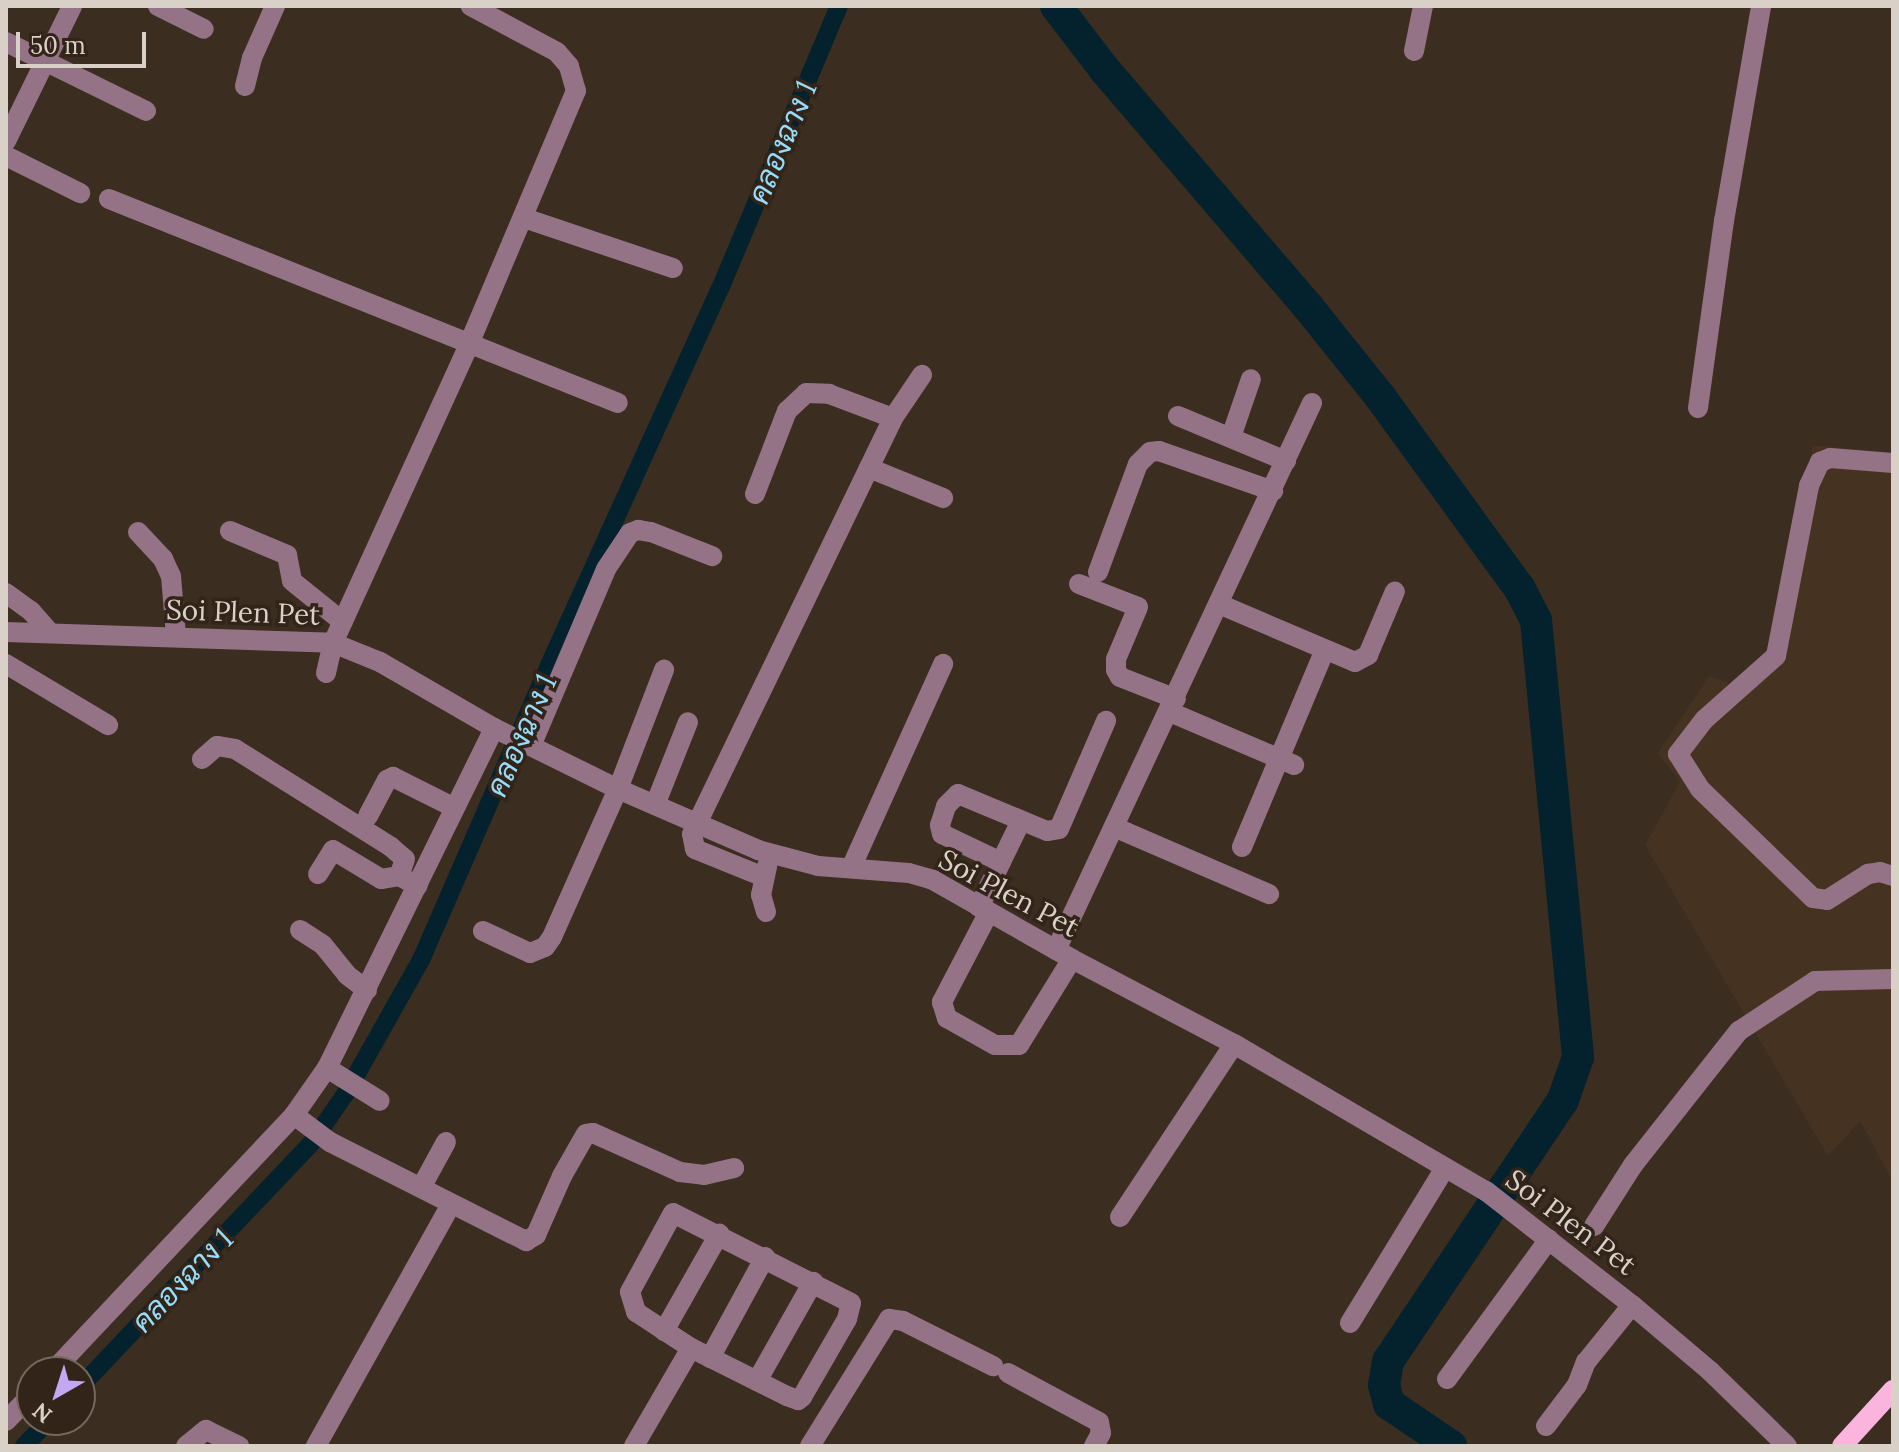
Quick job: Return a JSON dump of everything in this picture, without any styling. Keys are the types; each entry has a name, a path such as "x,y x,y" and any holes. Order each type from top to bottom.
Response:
{"main road":[{"path":"1851,1441 1893,1390"}],"street":[{"path":"6,141 72,6"},
{"path":"158,6 204,29"},
{"path":"245,86 257,45 275,6"},
{"path":"326,673 333,643 469,344 572,106 574,79 557,52 471,6"},
{"path":"1414,51 1423,6"},
{"path":"1698,408 1724,221 1761,6"},
{"path":"6,42 146,111"},
{"path":"6,156 80,193"},
{"path":"109,199 618,403"},
{"path":"524,218 673,268"},
{"path":"764,877 695,849 691,842 696,822 893,418 922,375"},
{"path":"1231,437 1251,379"},
{"path":"755,494 787,411 806,393 829,394 893,418"},
{"path":"1021,821 942,1002 947,1018 995,1045 1019,1045 1064,955 1114,827 1312,403"},
{"path":"1178,416 1286,461"},
{"path":"1098,572 1138,464 1150,452 1159,451 1273,491"},
{"path":"1893,463 1830,458 1820,462 1809,486 1776,656 1704,720 1678,754 1700,789 1813,898 1827,900 1868,874 1880,872 1893,876"},
{"path":"869,468 943,498"},
{"path":"68,1356 298,1119 331,1071 455,808 517,739 606,569 630,533 638,530 651,532 712,556"},
{"path":"230,531 287,555 292,581 343,622"},
{"path":"138,532 163,559 171,576 176,636"},
{"path":"1079,584 1138,607 1116,659 1120,677 1286,762"},
{"path":"1219,604 1355,662 1363,660 1395,591"},
{"path":"6,593 31,611 50,633"},
{"name":"Soi Plen Pet","path":"7,636 50,633 333,643 380,662 517,739 618,789 771,854 805,864 909,873 933,880 1064,955 1234,1044 1486,1191 1525,1219 1710,1371 1787,1446"},
{"path":"1242,847 1286,762 1325,650"},
{"path":"6,664 108,725"},
{"path":"851,868 943,664"},
{"path":"483,931 523,952 537,952 545,947 568,907 664,670"},
{"path":"1001,862 950,841 942,834 940,825 946,806 958,794 1047,831 1059,829 1106,721"},
{"path":"655,805 688,722"},
{"path":"202,759 217,746 235,749 391,847 405,859 399,876"},
{"path":"368,816 387,780 393,777 455,808"},
{"path":"1114,827 1269,894"},
{"path":"318,874 333,850 381,879 399,876 418,886"},
{"path":"766,912 761,895 771,854"},
{"path":"300,930 323,945 347,975 367,990"},
{"path":"1594,1226 1633,1165 1739,1031 1815,981 1893,979"},
{"path":"1120,1217 1234,1044"},
{"path":"331,1071 380,1101"},
{"path":"298,1119 320,1136 422,1186 515,1237 531,1240 586,1134 593,1133 680,1172 704,1175 734,1168"},
{"path":"422,1186 446,1142"},
{"path":"1350,1323 1445,1168"},
{"path":"677,1212 719,1234 847,1299 851,1307 806,1393 798,1400 691,1348 636,1312 630,1292 670,1215 677,1212"},
{"path":"316,1446 446,1213"},
{"path":"664,1331 719,1234"},
{"path":"1447,1379 1549,1239"},
{"path":"710,1358 765,1257"},
{"path":"757,1381 813,1282"},
{"path":"1546,1426 1577,1385 1586,1362 1632,1305"},
{"path":"810,1446 889,1319 903,1321 1099,1422 1101,1433 1094,1446"},
{"path":"634,1446 691,1348"},
{"path":"186,1446 206,1430 239,1446"}],"shaded area":[{"path":"1813,445 1893,453 1893,1182 1860,1121 1828,1156 1645,845 1680,782 1658,753 1709,676 1737,686 1774,658"}],"waterway":[{"name":"คลองฉาง 1","path":"96,1370 310,1145 346,1093 421,960 550,663 720,289 839,6"},
{"path":"1056,6 1105,70 1309,308 1381,398 1520,589 1536,620 1578,1057 1563,1100 1388,1361 1384,1385 1389,1404 1451,1446"},
{"name":"คลองฉาง 1","path":"24,1446 34,1436"}]}
